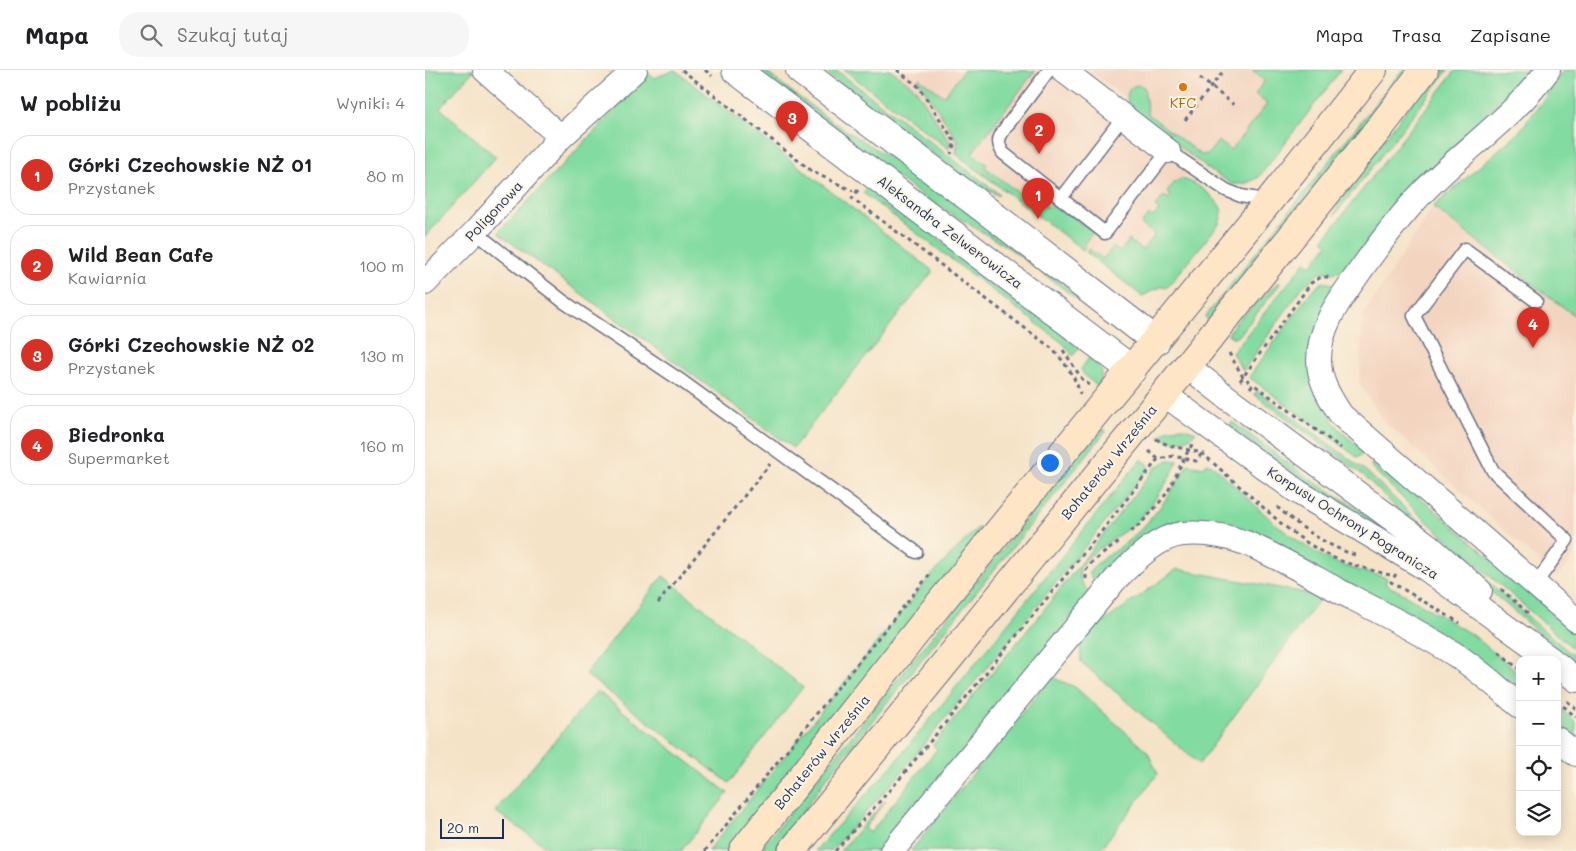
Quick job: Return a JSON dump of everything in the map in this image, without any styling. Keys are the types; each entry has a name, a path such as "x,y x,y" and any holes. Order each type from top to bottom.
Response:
{"main road":[{"name":"Bohaterów Września","path":"743,851 937,608 1156,341 1373,70"},
{"name":"Bohaterów Września","path":"792,851 1187,366 1424,70"},
{"path":"1156,341 1187,366"},
{"name":"Aleksandra Zelwerowicza","path":"1132,370 1164,394"}],"street":[{"path":"485,70 561,137"},
{"name":"Poligonowa","path":"561,137 609,70"},
{"name":"Poligonowa","path":"425,283 475,232 561,137 635,70"},
{"path":"800,70 1156,341"},
{"path":"1063,70 1169,152"},
{"path":"1548,70 1522,102 1424,192 1380,243 1333,311 1323,335 1319,360 1323,385 1341,415 1576,620"},
{"name":"Aleksandra Zelwerowicza","path":"724,73 1132,370"},
{"name":"Korpusu Ochrony Pogranicza","path":"1187,366 1429,546 1522,628 1549,656"},
{"name":"Korpusu Ochrony Pogranicza","path":"1164,394 1298,492 1425,568 1548,656"},
{"path":"892,851 1103,594 1140,555 1160,542 1181,534 1204,534 1246,543 1304,572 1452,653 1516,703"},
{"name":"Korpusu Ochrony Pogranicza","path":"1561,667 1576,680"},
{"path":"1561,741 1576,754"}],"lane":[{"path":"1049,70 999,136 999,145 1003,152 1105,233 1169,152 1226,190 1241,196 1269,201"},
{"path":"1061,198 1123,117"},
{"path":"475,232 564,302 683,382 916,552"},
{"path":"1532,583 1542,575 1567,540 1493,471 1414,316 1465,250 1535,301"}],"path":[{"path":"682,70 813,172 856,192 863,198"},
{"path":"705,70 724,73"},
{"path":"897,70 918,86 955,142 951,154"},
{"path":"1185,120 1223,70"},
{"path":"1200,78 1234,105"},
{"path":"861,186 852,198 1057,353 1079,385 1081,397"},
{"path":"1239,382 1311,283 1321,277 1329,276 1349,287"},
{"path":"1058,345 1063,349 1082,380 1091,387"},
{"path":"1233,346 1229,352 1243,377 1253,384"},
{"path":"1128,534 1155,508 1167,492 1189,449 1199,436"},
{"path":"1157,439 1168,445 1202,453 1297,536 1325,553 1344,562 1395,576"},
{"path":"1149,451 1158,459"},
{"path":"658,603 779,452"},
{"path":"835,851 904,775 1158,459 1173,456 1196,461 1202,453"},
{"path":"1272,502 1300,527 1341,551 1363,558"},
{"path":"1103,594 1090,584 1086,578 1086,570 1092,562 1123,539"},
{"path":"1398,571 1391,582 1462,624"},
{"path":"1495,648 1516,666"},
{"path":"1561,704 1576,717"}],"shaded area":[{"path":"844,70 964,70 944,97 920,79 920,83 958,141 956,154"},
{"path":"1035,70 1080,70 1197,159 1146,227 1155,235 1142,250 1120,252 1113,247 1103,259 1083,244 1092,232 1038,209 985,167 986,165 972,153"},
{"path":"1089,70 1254,70 1281,90 1219,169"},
{"path":"1433,207 1576,317 1576,553 1557,578 1382,419 1360,384 1362,317"}],"green space":[{"path":"425,70 474,70 440,108 496,157 425,237"},
{"path":"675,70 933,271 793,448 498,233 649,74 654,78"},
{"path":"755,70 763,70 831,121 922,178 1104,315 1102,318 1009,248 922,196"},
{"path":"822,70 836,70 999,194 975,185"},
{"path":"844,70 891,70 915,88 950,142 949,149"},
{"path":"964,70 1035,71 972,153 987,164 985,167 1038,208 1040,206 1061,207 1093,232 1084,244 1086,246 1083,250 956,154 958,141 917,81 919,78 944,96"},
{"path":"1252,70 1341,70 1258,178 1244,184 1232,184 1208,169 1130,108 1127,99 1129,90 1132,87 1139,85 1144,87 1148,114 1201,155 1208,154 1218,141 1231,150 1267,104 1255,94 1265,80"},
{"path":"1402,70 1408,70 1208,320 1205,317"},
{"path":"1436,70 1448,70 1334,216 1350,185"},
{"path":"1456,70 1531,70 1510,94 1482,117 1487,122 1350,269 1318,274 1301,289 1243,371 1232,353 1306,261 1311,266 1328,245 1323,240"},
{"path":"1563,70 1576,70 1576,317 1433,207 1519,132"},
{"path":"1181,179 1199,186 1217,202 1222,212 1219,224 1167,288 1163,286 1142,296 1086,252 1089,249 1103,259 1113,247 1120,252 1129,240 1142,250 1155,235 1141,224 1149,215 1153,217 1159,210 1155,207 1164,196 1168,199 1171,195 1167,192 1175,182"},
{"path":"869,186 1080,346 1073,356 1064,344 863,193"},
{"path":"1279,282 1280,284 1238,337 1232,337 1228,334 1234,324"},
{"path":"1323,282 1332,284 1335,289 1328,298 1332,420 1346,436 1365,451 1357,457 1249,377 1312,290"},
{"path":"1091,355 1097,362 1102,374 1099,388 1084,375 1081,369"},
{"path":"1258,391 1367,472 1420,523 1576,658 1576,665 1413,524 1363,475 1254,394"},
{"path":"1232,422 1314,482 1395,530 1424,554 1321,493 1229,427"},
{"path":"1101,427 1106,431 828,776 775,851 759,851"},
{"path":"1181,427 1196,432 1188,439 1179,441 1159,437 1168,430"},
{"path":"1141,459 1148,464 1149,468 895,780 831,851 815,851 897,760"},
{"path":"1375,459 1576,631 1576,651 1422,517 1372,468 1371,465"},
{"path":"1168,460 1178,461 1150,506 1133,525 1083,562 1079,572 1080,578 1089,592 1089,597 880,851 840,851 886,800 864,829 870,833 937,749 933,745 1039,616 1156,467"},
{"path":"1207,463 1215,467 1284,531 1299,542 1339,564 1387,578 1385,584 1474,636 1516,671 1516,694 1224,525 1197,522 1184,523 1159,530 1136,543 1115,563 1100,582 1093,580 1090,573 1095,565 1140,530 1174,488 1188,464 1204,467"},
{"path":"978,527 979,529 964,559 728,851 708,851 929,578"},
{"path":"1177,569 1322,596 1199,764 1081,662 1080,639"},
{"path":"663,576 803,687 729,783 585,674"},
{"path":"1051,677 1075,687 1147,751 1158,774 1099,851 911,851"},
{"path":"597,691 728,793 681,851 552,851 495,811"},
{"path":"1561,709 1576,722 1576,745 1561,732"}],"place":[{"name":"KFC","path":"1183,87"},
{"name":"Górki Czechowskie NŻ 02","path":"792,142"},
{"name":"Wild Bean Cafe","path":"1039,154"},
{"name":"Górki Czechowskie NŻ 01","path":"1038,219"},
{"name":"Biedronka","path":"1533,348"}]}
